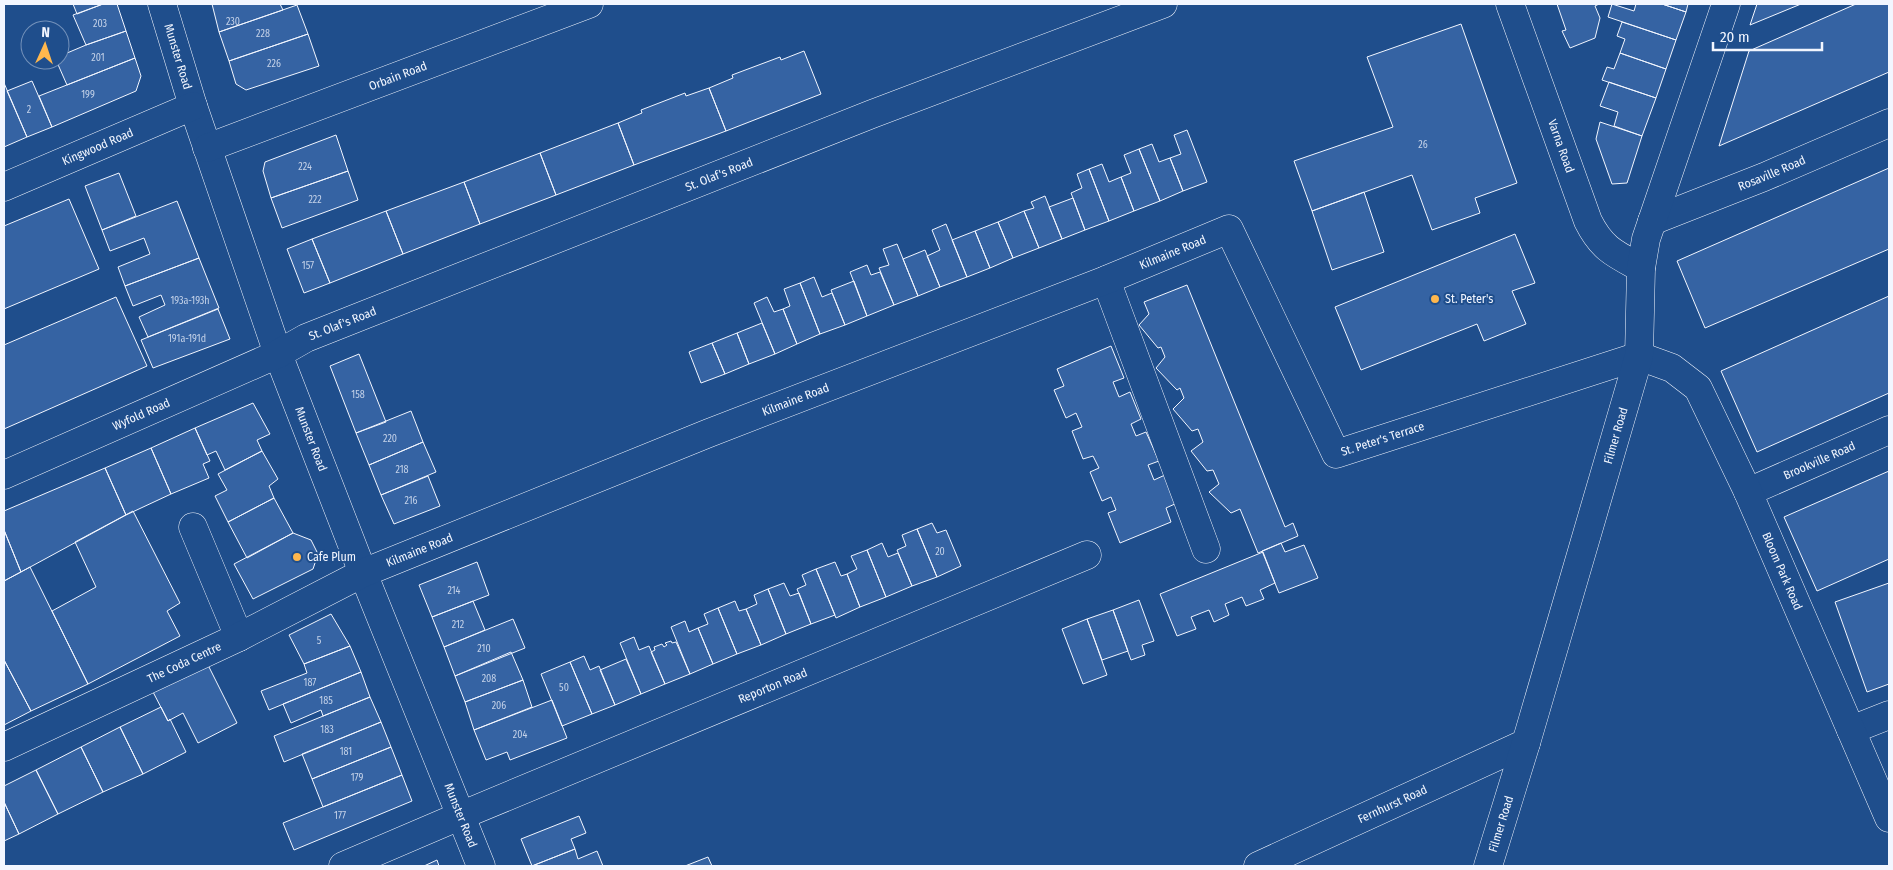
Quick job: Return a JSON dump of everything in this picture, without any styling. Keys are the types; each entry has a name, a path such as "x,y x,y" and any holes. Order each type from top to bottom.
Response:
{"street":[{"name":"Munster Road","path":"162,4 193,106 278,354 363,573 481,866"},
{"name":"Orbain Road","path":"208,148 589,4"},
{"name":"St. Olaf's Road","path":"278,354 306,338 872,114 1163,4"},
{"name":"Varna Road","path":"1510,4 1591,227 1603,245 1641,268"},
{"name":"Filmer Road","path":"1488,866 1526,743 1639,356 1641,268 1646,239 1726,4"},
{"name":"Kingwood Road","path":"4,186 193,106"},
{"name":"Rosaville Road","path":"1652,221 1764,177 1889,123"},
{"name":"Kilmaine Road","path":"363,573 709,433 1106,280 1229,229"},
{"name":"St. Peter's Terrace","path":"1229,229 1336,454 1639,356"},
{"path":"1106,280 1206,549"},
{"name":"Wyfold Road","path":"4,475 278,354"},
{"name":"Bloom Park Road","path":"1639,356 1672,368 1698,388 1748,492 1889,818"},
{"name":"Brookville Road","path":"1748,492 1889,430"},
{"path":"193,527 238,637"},
{"name":"Reporton Road","path":"343,866 1087,555"},
{"name":"The Coda Centre","path":"4,747 238,637 363,573"},
{"path":"1851,730 1889,715"},
{"name":"Fernhurst Road","path":"1258,866 1526,743"}],"building":[{"path":"73,4 103,4 77,14"},
{"path":"103,4 117,4 126,31 86,45 73,15"},
{"path":"212,4 280,4 283,10 219,32"},
{"path":"1557,4 1599,4 1595,6 1600,18 1595,38 1570,48 1562,31 1566,30"},
{"path":"1612,4 1634,11 1636,4 1662,4 1686,12 1676,40 1608,17"},
{"path":"1662,4 1688,4 1686,12"},
{"path":"1757,4 1801,4 1750,25"},
{"path":"1856,4 1889,4 1889,72 1719,146 1749,51"},
{"path":"297,5 308,34 229,61 219,32"},
{"path":"1622,22 1676,40 1666,69 1620,53 1625,39 1617,36"},
{"path":"1461,24 1517,183 1475,198 1480,213 1432,230 1412,175 1312,211 1294,161 1393,127 1367,57"},
{"path":"126,31 135,58 67,85 60,70 70,70 70,52"},
{"path":"308,34 319,66 246,90 236,84 229,61"},
{"path":"804,51 821,94 726,131 709,88 733,78 732,75 780,57 781,60"},
{"path":"1620,53 1666,69 1656,98 1602,80 1607,67 1614,69"},
{"path":"135,58 141,76 136,91 52,127 39,96"},
{"path":"32,81 52,127 27,137 7,91"},
{"path":"1609,82 1656,98 1642,136 1614,126 1618,112 1600,106"},
{"path":"4,83 27,137 4,147"},
{"path":"709,88 726,131 634,165 618,123 642,113 641,110 685,93 686,96"},
{"path":"1600,122 1642,136 1627,183 1612,184 1596,139"},
{"path":"618,123 634,165 556,195 540,153"},
{"path":"1187,130 1207,182 1183,191 1170,158 1181,154 1174,135"},
{"path":"336,135 348,171 271,198 263,171 265,162"},
{"path":"1152,144 1159,162 1170,158 1183,191 1160,201 1139,149"},
{"path":"1139,149 1160,201 1134,211 1121,177 1131,173 1124,155"},
{"path":"540,153 556,195 480,224 464,182"},
{"path":"1102,164 1109,182 1121,177 1134,211 1109,221 1089,169"},
{"path":"1889,168 1889,249 1705,328 1677,261"},
{"path":"1089,169 1109,221 1085,230 1071,193 1082,188 1077,174"},
{"path":"348,171 358,200 282,228 271,198"},
{"path":"119,173 136,216 102,230 85,186"},
{"path":"464,182 480,224 403,254 386,211"},
{"path":"1364,192 1384,252 1332,270 1312,211"},
{"path":"1045,196 1062,239 1039,248 1024,211 1034,208 1031,202"},
{"path":"1073,198 1085,230 1062,239 1049,207"},
{"path":"69,199 99,269 4,309 4,226"},
{"path":"177,201 199,258 125,286 118,267 150,254 144,238 110,251 102,230"},
{"path":"386,211 403,254 330,283 312,239"},
{"path":"1024,211 1039,248 1013,258 998,222"},
{"path":"998,222 1013,258 990,268 975,231"},
{"path":"946,224 967,277 940,287 927,256 940,250 932,230"},
{"path":"975,231 990,268 967,277 952,240"},
{"name":"St. Peter's","path":"1515,234 1535,283 1512,291 1526,324 1484,341 1477,324 1361,370 1335,307"},
{"path":"312,239 330,283 304,293 287,249"},
{"path":"897,244 918,296 894,305 879,268 889,265 883,249"},
{"path":"925,250 940,287 918,296 903,259"},
{"path":"199,258 219,308 148,337 139,317 165,305 161,295 133,306 125,286"},
{"path":"867,265 871,275 880,272 894,305 867,316 850,272"},
{"path":"814,277 822,297 832,293 845,325 820,334 800,283"},
{"path":"854,281 867,316 845,325 831,290"},
{"path":"800,283 820,334 797,344 783,309 790,306 784,289"},
{"path":"1187,285 1285,527 1293,523 1298,536 1258,553 1240,509 1231,513 1209,492 1219,484 1213,470 1207,471 1191,451 1203,442 1198,429 1192,431 1173,409 1184,398 1180,388 1177,390 1156,368 1165,357 1161,347 1158,348 1139,325 1149,314 1144,302"},
{"path":"1889,296 1889,393 1757,452 1721,371"},
{"path":"116,297 147,366 4,429 4,345"},
{"path":"767,297 774,312 783,309 797,344 775,354 754,303"},
{"path":"218,309 230,339 153,368 141,340"},
{"path":"762,323 775,354 749,364 737,333"},
{"path":"737,333 749,364 725,374 712,343"},
{"path":"712,343 725,374 701,383 689,352"},
{"path":"1111,346 1124,378 1113,382 1119,397 1130,392 1141,419 1131,424 1136,436 1146,432 1159,461 1148,465 1154,480 1165,475 1177,503 1166,508 1171,522 1120,543 1108,513 1116,510 1111,497 1102,501 1090,472 1099,468 1093,456 1083,459 1072,431 1082,427 1076,413 1066,418 1054,390 1064,386 1057,369"},
{"path":"359,354 386,422 356,433 330,366"},
{"path":"253,403 270,434 257,440 262,451 225,470 216,451 207,455 195,428"},
{"path":"411,411 423,442 369,465 356,433"},
{"path":"195,428 210,461 203,464 209,478 171,494 151,448"},
{"path":"423,442 436,472 381,495 369,465"},
{"path":"151,448 171,494 126,515 105,468"},
{"path":"262,451 278,479 269,486 274,498 228,522 215,496 227,490 218,474"},
{"path":"105,468 126,515 21,572 4,530 4,511"},
{"path":"1889,471 1889,559 1817,591 1784,517"},
{"path":"428,476 440,506 394,524 381,495"},
{"path":"274,498 293,533 247,558 228,522"},
{"path":"133,511 180,603 167,611 180,636 88,684 52,611 96,587 75,542"},
{"path":"932,523 937,533 946,530 961,566 937,577 917,529"},
{"path":"917,529 937,577 912,586 897,550 906,546 902,535"},
{"path":"4,530 21,572 4,581"},
{"path":"293,533 311,540 318,554 313,569 253,599 234,564"},
{"path":"882,543 888,557 898,553 912,586 886,597 867,550"},
{"path":"1281,543 1285,552 1304,545 1318,578 1279,593 1262,551"},
{"path":"867,550 886,597 860,607 847,574 857,569 851,556"},
{"path":"1263,552 1275,583 1260,590 1264,599 1246,606 1242,597 1225,604 1229,615 1214,622 1209,610 1191,617 1196,629 1177,636 1160,594"},
{"path":"477,562 489,595 432,617 419,585"},
{"path":"835,562 841,576 847,574 860,607 836,618 816,569"},
{"path":"30,567 88,684 31,711 4,660 4,581"},
{"path":"816,569 835,615 811,624 797,589 806,585 802,575"},
{"path":"784,583 790,596 799,593 811,624 786,634 768,589"},
{"path":"1889,583 1889,684 1867,692 1835,602"},
{"path":"768,589 786,634 761,645 746,609 757,604 754,595"},
{"path":"1139,600 1154,641 1142,645 1145,655 1131,660 1113,610"},
{"path":"473,601 485,630 444,647 432,617"},
{"path":"735,601 739,611 746,609 761,645 737,654 718,608"},
{"path":"718,608 737,654 713,664 698,628 708,624 704,614"},
{"path":"1113,610 1128,651 1102,660 1087,619"},
{"path":"331,614 350,646 304,664 289,635"},
{"path":"513,619 525,648 455,676 444,647"},
{"path":"1087,619 1107,675 1083,684 1062,629"},
{"path":"685,621 689,632 698,628 713,664 690,674 671,627"},
{"path":"634,637 639,650 649,646 665,684 641,694 620,643"},
{"path":"671,641 672,643 676,642 690,674 665,684 651,652 655,650 654,647 662,644 664,647 667,645 665,643"},
{"path":"350,646 361,672 269,710 261,691 307,673 304,664"},
{"path":"511,652 523,680 465,702 455,676"},
{"path":"584,656 590,670 599,666 615,705 592,714 570,662"},
{"path":"626,659 641,694 615,705 600,670"},
{"path":"4,660 31,711 4,725"},
{"path":"570,662 592,714 562,726 541,674"},
{"path":"207,663 237,723 198,743 183,713 168,721 152,690"},
{"path":"361,672 370,697 323,716 321,710 291,723 283,704"},
{"path":"523,680 532,707 474,730 465,702"},
{"path":"370,697 381,722 284,762 274,736"},
{"path":"552,700 567,738 510,760 507,752 486,760 474,730"},
{"path":"161,707 168,721 170,719 186,752 143,774 120,727"},
{"path":"381,722 391,747 312,779 302,754"},
{"path":"120,727 143,774 103,792 81,747"},
{"path":"81,747 103,792 58,814 36,770"},
{"path":"391,747 402,775 323,807 312,779"},
{"path":"36,770 58,814 19,834 4,802 4,786"},
{"path":"402,775 412,801 294,850 283,823"},
{"path":"4,802 19,834 4,841"},
{"path":"579,816 586,833 571,839 575,849 532,866 521,839"},
{"path":"575,849 578,859 597,851 603,866 532,866"},
{"path":"708,857 712,866 685,866"},
{"path":"437,860 439,866 424,866"}],"place":[{"name":"St. Peter's","path":"1435,299"},
{"name":"Cafe Plum","path":"297,557"}]}
